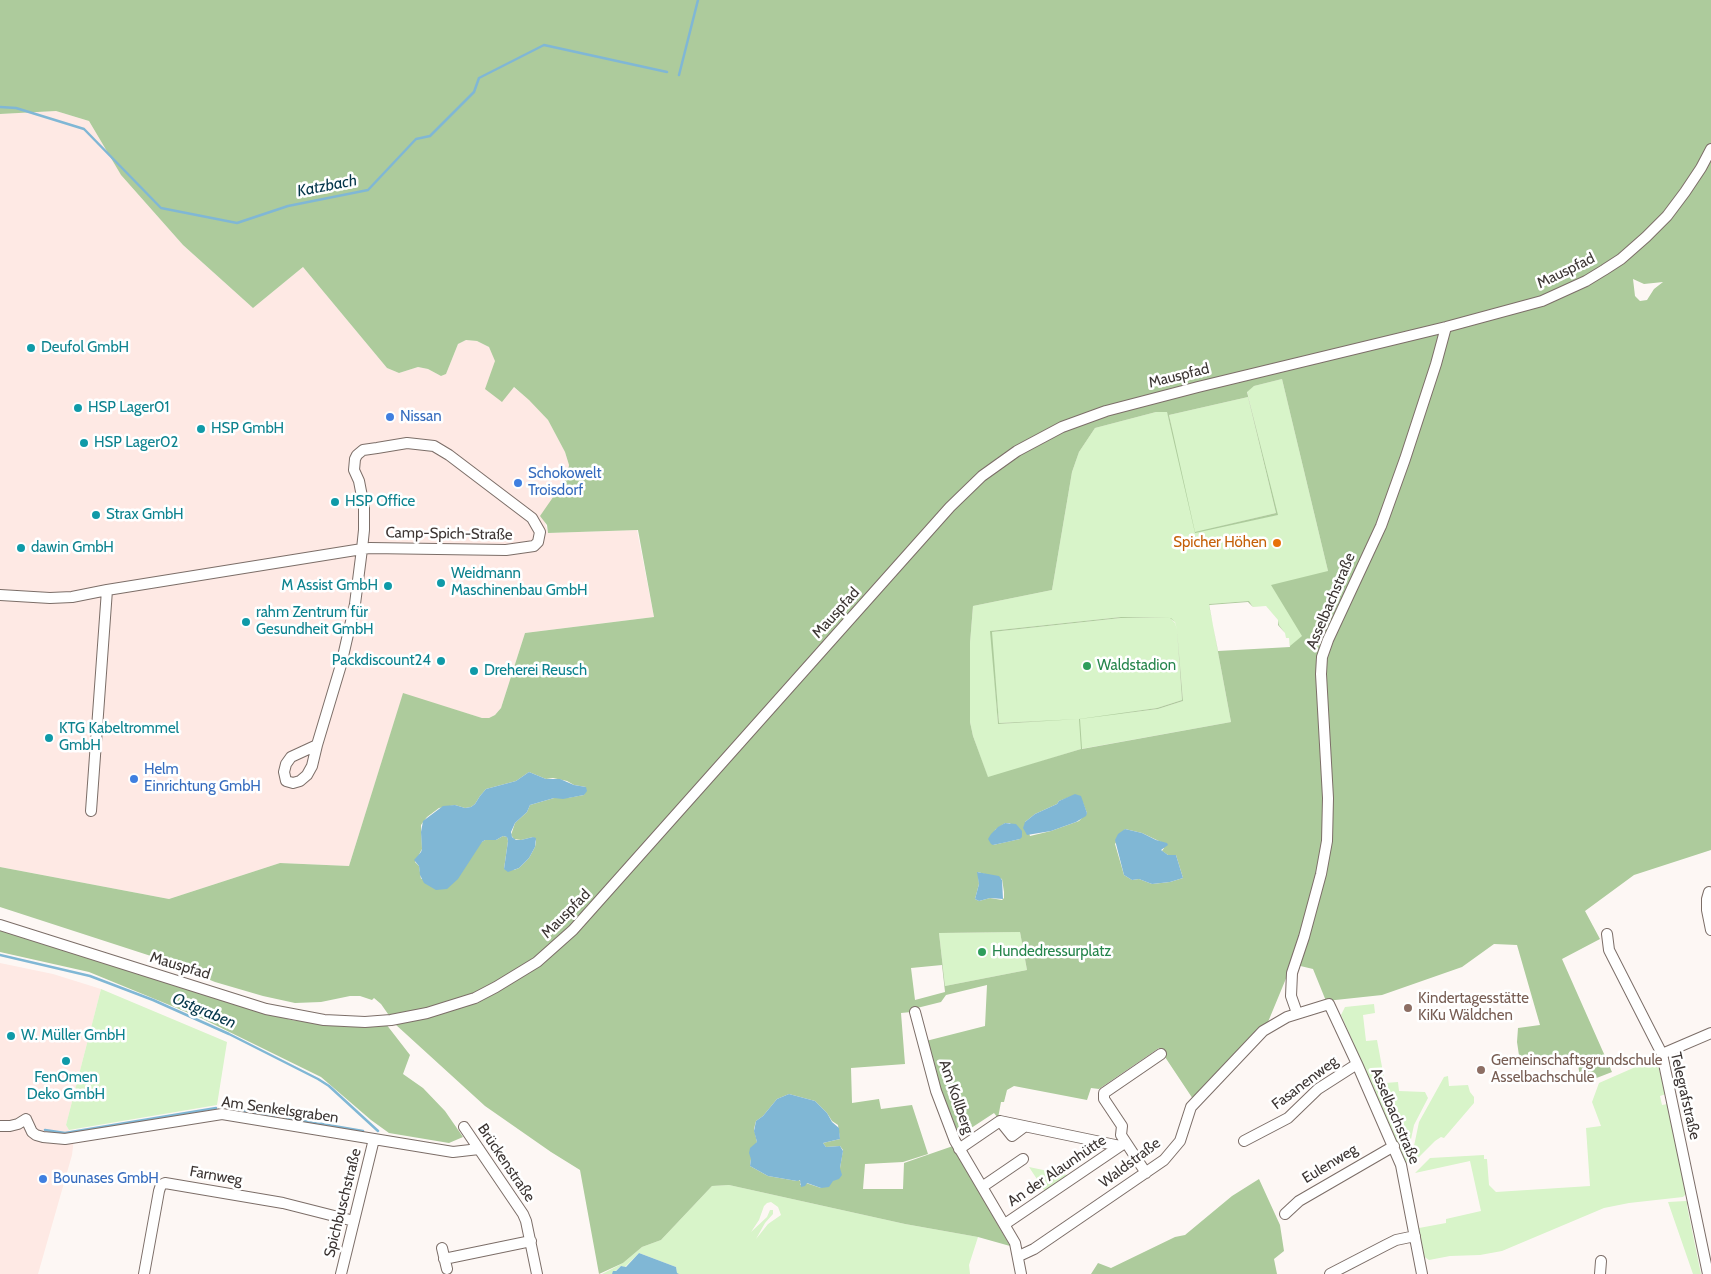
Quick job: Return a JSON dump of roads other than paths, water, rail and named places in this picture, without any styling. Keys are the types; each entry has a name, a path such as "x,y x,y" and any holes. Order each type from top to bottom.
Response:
{"street":[{"name":"Mauspfad","path":"0,925 273,1011 324,1020 387,1020 427,1014 474,998 517,976 556,946 594,908 950,507 982,476 1017,451 1062,427 1115,408 1446,327 1542,301 1586,281 1621,259 1646,237 1667,216 1694,180 1711,149"},
{"name":"Asselbachstraße","path":"1297,1013 1291,996 1292,973 1317,892 1327,841 1328,798 1320,674 1322,657 1328,640 1381,526 1408,451 1446,327"},
{"name":"Camp-Spich-Straße","path":"0,595 50,598 72,597 362,549 519,549 534,546 538,542 540,532 532,518 445,452 434,446 407,443 363,450 357,454 355,459 354,470 359,481 364,507 362,549 355,604 341,666 317,745"},
{"path":"92,811 107,590"},
{"path":"1709,892 1707,910 1711,930"},
{"name":"Telegrafstraße","path":"1607,934 1609,950 1662,1054 1708,1274"},
{"name":"Asselbachstraße","path":"1329,1004 1394,1146 1404,1173 1422,1274"},
{"name":"Waldstraße","path":"1019,1256 1034,1249 1164,1160 1174,1150 1183,1132 1191,1106 1263,1031 1278,1021 1297,1013 1329,1004"},
{"name":"Am Kollberg","path":"915,1012 936,1091 959,1149 1015,1243 1019,1256"},
{"path":"1662,1054 1711,1033"},
{"path":"1146,1173 1123,1144 1122,1126 1104,1099 1104,1093 1161,1054"},
{"name":"Fasanenweg","path":"1244,1141 1288,1118 1318,1089 1357,1064"},
{"name":"Am Senkelsgraben","path":"0,1126 18,1124 26,1119 27,1124 36,1135 65,1139 222,1114 453,1152 479,1149"},
{"path":"959,1149 1000,1121 1012,1136 1024,1127 1123,1144"},
{"name":"Brückenstraße","path":"464,1127 522,1214 531,1241 537,1274"},
{"name":"Spichbuschstraße","path":"341,1274 374,1139"},
{"name":"An der Alaunhütte","path":"1004,1224 1123,1144"},
{"name":"Eulenweg","path":"1285,1214 1299,1200 1394,1146"},
{"path":"982,1187 1023,1159"},
{"name":"Farnweg","path":"144,1274 159,1191 165,1183 283,1203 354,1221"},
{"path":"1330,1274 1396,1240 1415,1236"},
{"path":"442,1248 446,1264 531,1241"},
{"path":"1019,1256 1021,1274"},
{"path":"1600,1274 1601,1261"}],"water":[{"path":"529,772 546,779 560,779 574,785 586,787 587,791 584,795 563,799 554,798 530,805 527,812 515,823 511,832 512,837 516,840 536,838 535,847 529,858 519,868 508,872 504,869 508,841 507,837 503,836 496,840 485,840 482,842 458,879 447,889 436,890 424,883 420,875 419,866 414,860 422,849 421,832 423,821 443,806 471,807 486,789 516,781"},
{"path":"1075,794 1081,796 1087,813 1086,816 1076,822 1051,831 1027,835 1023,828 1025,822 1035,814"},
{"path":"1005,823 1016,824 1022,831 1022,837 1007,842 991,844 988,839 991,834"},
{"path":"1125,829 1142,833 1167,843 1168,845 1161,850 1168,855 1176,855 1183,878 1152,884 1139,879 1132,880 1124,875 1115,840 1118,834"},
{"path":"977,872 999,876 1002,880 1003,899 990,898 979,901 975,899 979,884"},
{"path":"789,1094 815,1101 839,1128 840,1139 823,1143 826,1147 840,1146 843,1151 840,1168 842,1175 839,1179 833,1181 829,1187 821,1188 807,1183 801,1187 800,1180 768,1176 750,1166 750,1148 757,1142 754,1131 756,1121 763,1116 777,1099"},
{"path":"639,1253 676,1267 679,1274 612,1274 613,1271 616,1271 621,1266 626,1267"}],"waterway":[{"name":"Katzbach","path":"679,75 698,0"},
{"name":"Katzbach","path":"0,107 16,108 84,129 161,208 237,223 288,206 368,190 416,139 430,136 474,92 479,78 544,45 667,72"},
{"name":"Ostgraben","path":"0,955 90,976 153,1000 229,1034 329,1086 378,1131"},
{"path":"45,1130 65,1133 216,1108"},
{"path":"228,1108 276,1116"},
{"path":"287,1118 363,1131"}],"place":[{"name":"Deufol GmbH","path":"31,348"},
{"name":"HSP Lager01","path":"78,408"},
{"name":"Nissan","path":"390,417"},
{"name":"HSP GmbH","path":"201,429"},
{"name":"HSP Lager02","path":"84,443"},
{"name":"Schokowelt Troisdorf","path":"518,483"},
{"name":"HSP Office","path":"335,502"},
{"name":"Strax GmbH","path":"96,515"},
{"name":"Spicher Höhen","path":"1277,543"},
{"name":"dawin GmbH","path":"21,548"},
{"name":"Weidmann Maschinenbau GmbH","path":"441,583"},
{"name":"M Assist GmbH","path":"388,586"},
{"name":"rahm Zentrum für Gesundheit GmbH","path":"246,622"},
{"name":"Packdiscount24","path":"441,661"},
{"name":"Waldstadion","path":"1087,666"},
{"name":"Dreherei Reusch","path":"474,671"},
{"name":"KTG Kabeltrommel GmbH","path":"49,738"},
{"name":"Helm Einrichtung GmbH","path":"134,779"},
{"name":"Hundedressurplatz","path":"982,952"},
{"name":"Kindertagesstätte KiKu Wäldchen","path":"1408,1008"},
{"name":"W. Müller GmbH","path":"11,1036"},
{"name":"FenOmen Deko GmbH","path":"66,1061"},
{"name":"Gemeinschaftsgrundschule Asselbachschule","path":"1481,1070"},
{"name":"Bounases GmbH","path":"43,1179"}]}
